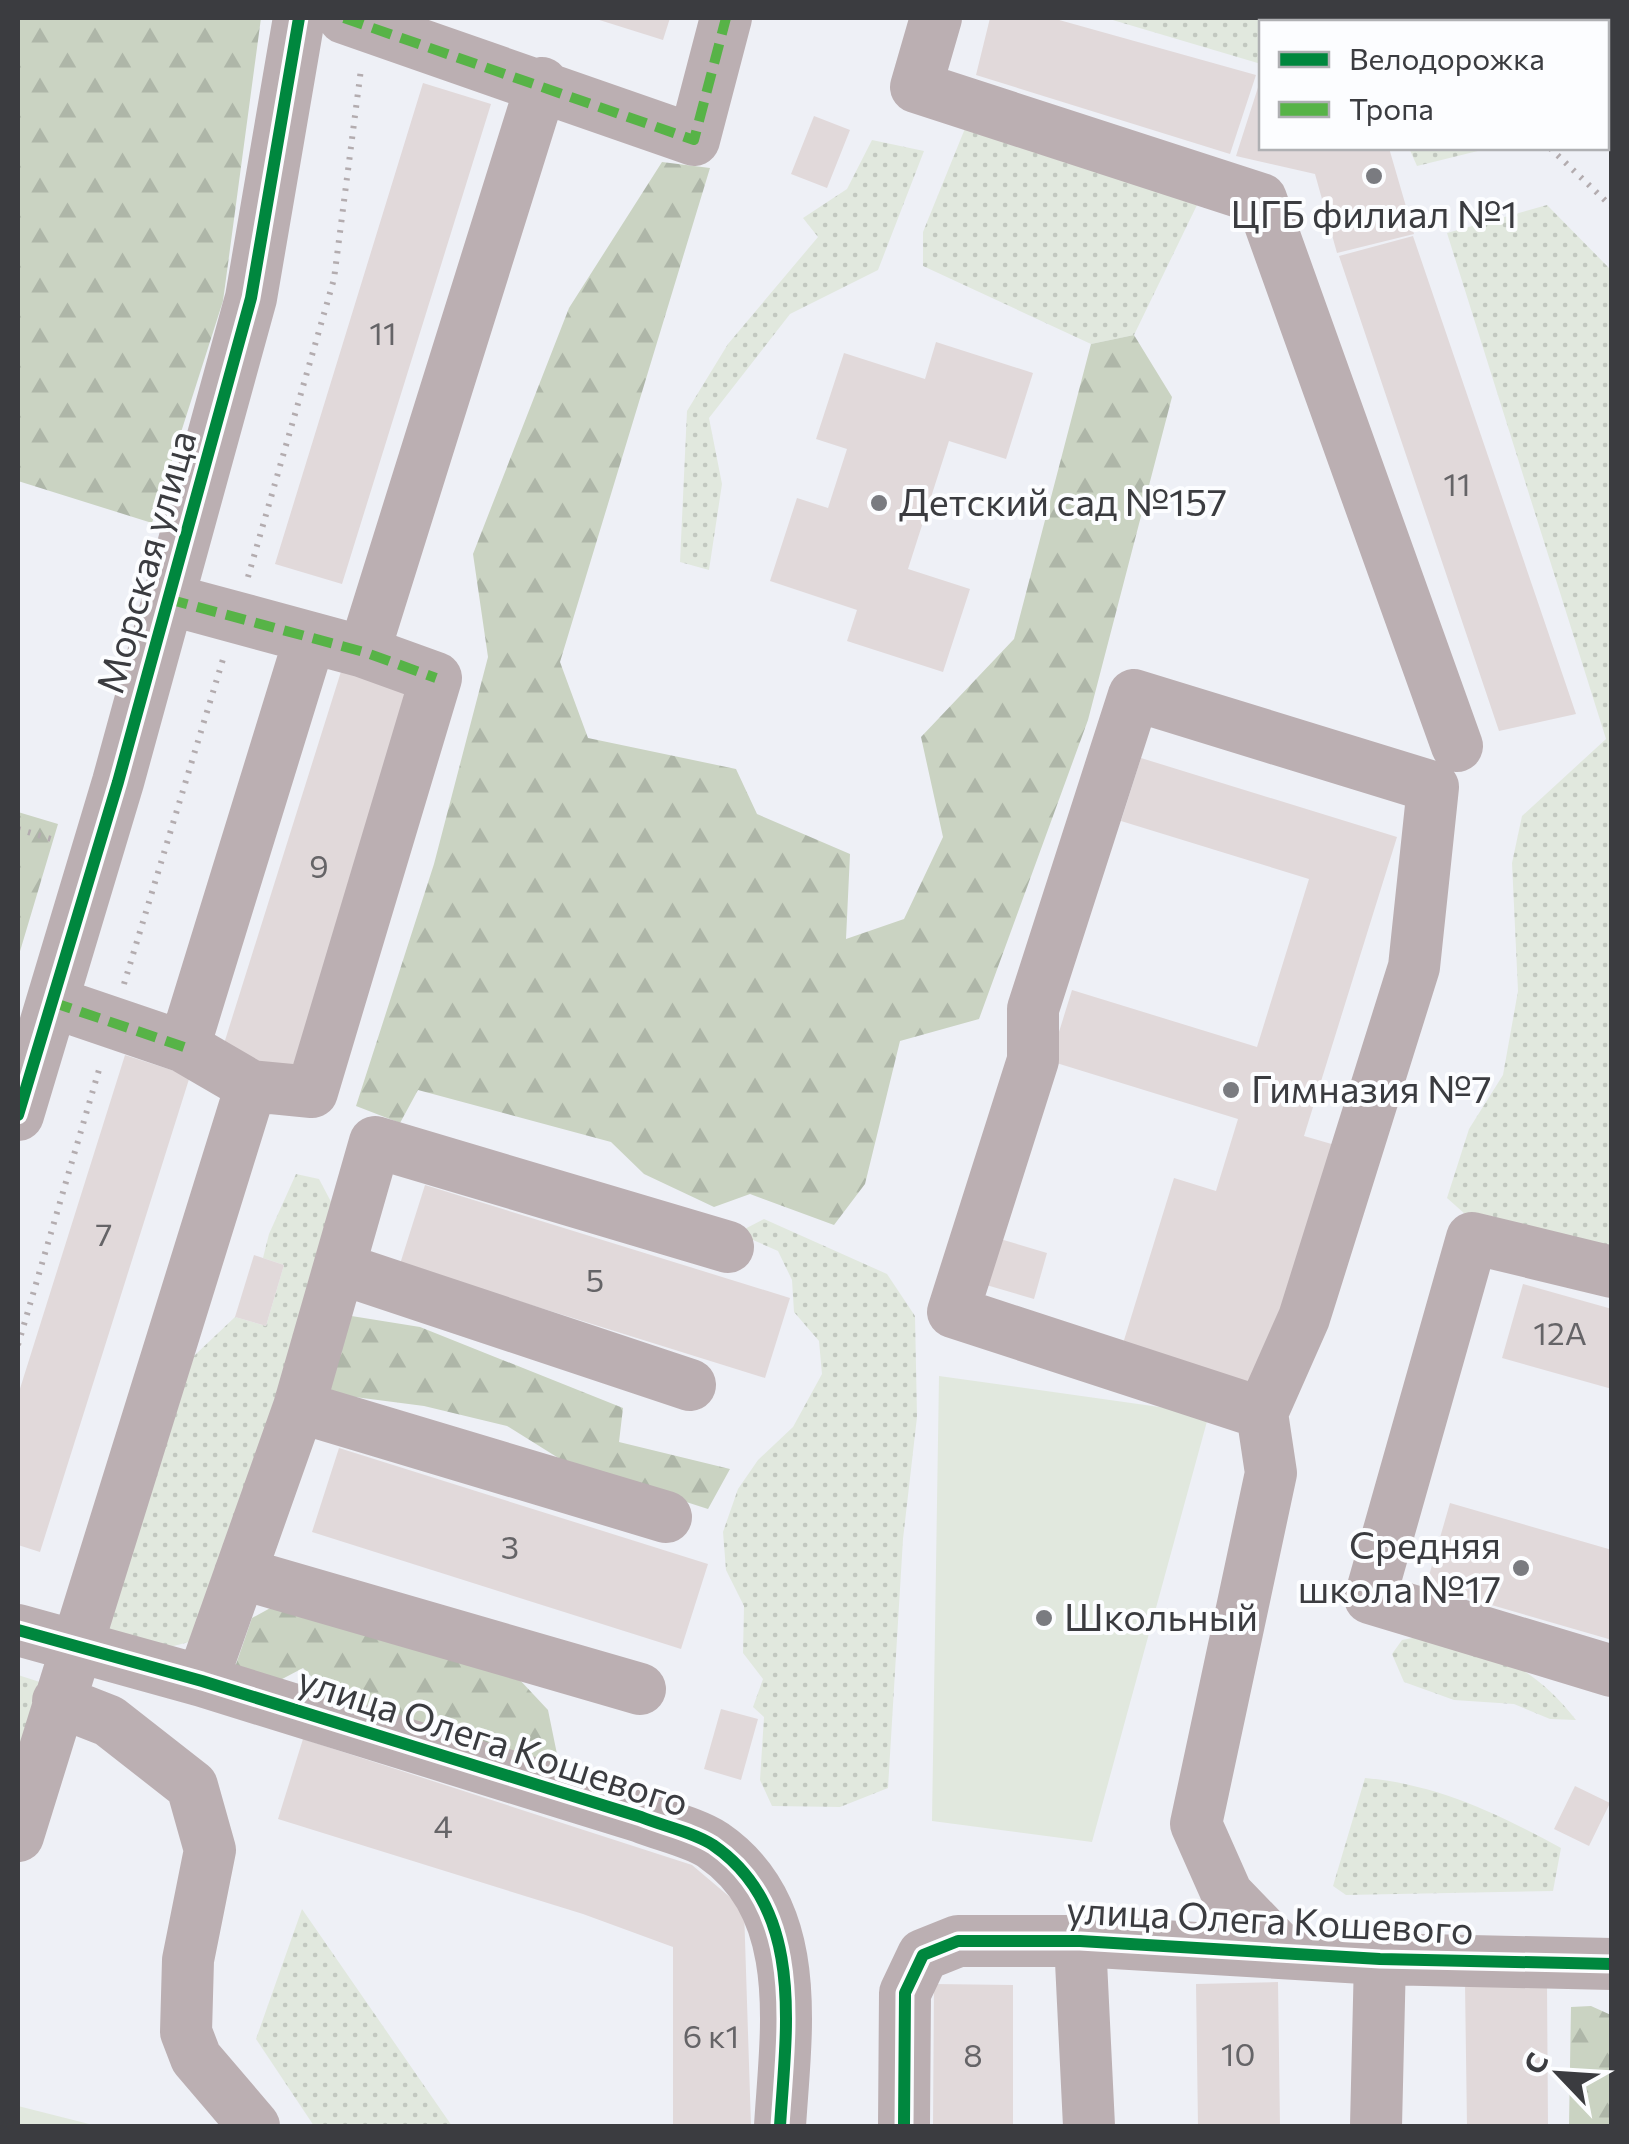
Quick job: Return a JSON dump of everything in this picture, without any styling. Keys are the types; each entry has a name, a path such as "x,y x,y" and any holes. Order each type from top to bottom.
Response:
{"street":[{"name":"Морская улица","path":"18,1114 252,298 298,18"},
{"path":"355,21 694,140 726,18"},
{"path":"936,18 916,88 1261,198 1457,746"},
{"path":"364,652 542,84"},
{"path":"52,1002 184,1047 251,1086 312,1092 436,678 364,652 168,600"},
{"path":"184,1047 310,638"},
{"path":"1262,1413 953,1312 1033,1060 1033,1009 1134,695 1433,787 1414,967 1304,1318 1262,1413 1271,1474 1196,1824 1227,1894 1283,1952"},
{"path":"18,1836 251,1086"},
{"path":"202,1682 299,1407 342,1269 375,1142 728,1248"},
{"path":"1612,1272 1472,1238 1370,1598 1612,1671"},
{"path":"342,1269 690,1384"},
{"path":"299,1407 666,1517"},
{"path":"240,1574 640,1688"},
{"name":"улица Олега Кошевого","path":"18,1630 202,1682 642,1817 712,1844 763,1894 782,1946 786,2018 780,2126"},
{"path":"58,1701 109,1721 192,1786 210,1850 188,1960 186,2032 196,2058 254,2126"},
{"path":"1080,1941 1090,2126"},
{"name":"улица Олега Кошевого","path":"904,2126 905,1993 923,1955 958,1942 1080,1941 1380,1959 1612,1964"},
{"path":"1376,2126 1380,1959"}],"path":[{"path":"18,1344 236,620 337,265 355,21"},
{"path":"1552,150 1612,207"}],"shaded area":[{"path":"1106,18 1438,20 1259,20 1259,63"},
{"path":"966,126 1197,205 1134,335 1091,344 923,266 923,232"},
{"path":"872,140 924,151 878,270 790,314 709,418 722,484 709,570 680,562 687,411 728,344 818,237 803,218 847,189"},
{"path":"1410,150 1482,150 1417,166"},
{"path":"1547,205 1611,270 1611,1256 1474,1222 1447,1198 1469,1129 1503,1075 1518,991 1512,863 1522,816 1606,739 1447,233"},
{"path":"296,1174 319,1179 338,1215 193,1641 162,1649 99,1630 176,1373 235,1317 266,1326 284,1265 263,1258 269,1234"},
{"path":"764,1219 887,1274 915,1316 917,1417 903,1539 888,1788 840,1807 772,1806 760,1780 764,1717 753,1707 763,1679 743,1653 744,1606 726,1570 723,1532 738,1489 758,1460 793,1427 822,1374 819,1341 794,1312 792,1280 778,1251 737,1233"},
{"name":"Школьный","path":"939,1376 1209,1414 1092,1842 932,1821"},
{"path":"1433,1634 1513,1664 1545,1687 1576,1720 1550,1719 1514,1704 1454,1700 1404,1682 1392,1654 1402,1640"},
{"path":"18,1675 43,1683 18,1769"},
{"path":"1365,1778 1417,1787 1466,1802 1561,1848 1553,1891 1346,1895 1333,1886"},
{"path":"302,1909 452,2126 314,2126 256,2039"},
{"path":"18,2106 97,2126 18,2126"}],"green space":[{"path":"18,18 261,18 223,301 152,523 18,481"},
{"path":"662,162 710,168 560,662 588,738 736,769 757,814 850,854 846,939 904,919 943,837 921,737 1014,639 1091,344 1134,335 1172,397 1088,720 979,1019 900,1041 865,1184 834,1225 750,1194 714,1207 644,1174 611,1142 418,1090 400,1123 356,1106 434,864 488,657 473,554 569,308"},
{"path":"18,812 58,824 18,958"},
{"path":"339,1314 420,1327 623,1408 619,1442 730,1469 708,1509 568,1464 507,1426 424,1406 324,1393"},
{"path":"274,1606 518,1678 548,1710 558,1759 535,1774 338,1704 303,1668 267,1687 235,1667 252,1618"},
{"path":"1591,2006 1611,2015 1611,2126 1569,2126 1571,2007"}],"building":[{"path":"593,18 670,18 663,40"},
{"path":"990,18 1052,18 1256,75 1230,154 976,75"},
{"path":"423,83 491,104 342,584 275,564"},
{"path":"1259,84 1259,150 1390,150 1414,234 1337,253 1315,174 1236,156"},
{"path":"814,116 850,130 827,188 791,174"},
{"path":"1413,236 1576,714 1499,731 1339,256"},
{"name":"Детский сад №157","path":"936,342 1033,373 1006,459 949,441 908,569 970,589 943,672 847,641 857,610 770,581 797,498 828,508 847,449 816,439 844,353 925,379"},
{"path":"344,662 415,685 294,1073 222,1050"},
{"name":"Гимназия №7","path":"1141,758 1397,837 1304,1136 1335,1145 1259,1392 1121,1350 1174,1178 1216,1191 1238,1119 1050,1061 1072,990 1257,1047 1309,879 1121,821"},
{"path":"125,1055 190,1076 40,1552 18,1545 18,1395"},
{"path":"425,1185 790,1298 765,1378 400,1264"},
{"path":"990,1236 1047,1253 1034,1299 976,1282"},
{"path":"254,1255 284,1265 266,1326 235,1317"},
{"path":"1523,1284 1612,1309 1612,1389 1502,1358"},
{"path":"339,1448 708,1564 681,1649 312,1532"},
{"name":"Средняя школа №17","path":"1450,1503 1612,1550 1612,1640 1426,1586"},
{"path":"721,1709 758,1719 741,1780 704,1769"},
{"path":"303,1739 692,1865 744,1909 751,2126 673,2126 673,1947 583,1914 278,1819"},
{"path":"1575,1786 1610,1803 1589,1846 1554,1829"},
{"path":"1278,1982 1280,2126 1198,2126 1196,1984"},
{"path":"1547,1983 1548,2126 1467,2126 1465,1984"},
{"path":"934,1984 1013,1985 1013,2126 933,2126"}],"marked path":[{"path":"344,18 694,140 726,18"},
{"path":"168,599 364,652 436,678"},
{"path":"52,1002 184,1047"}],"cycle path":[{"path":"18,1115 118,782 251,298 299,18"},
{"path":"18,1630 202,1681 641,1817 713,1845 743,1871 764,1902 777,1936 786,2011 780,2126"},
{"path":"904,2126 905,1993 923,1955 958,1941 1080,1941 1380,1959 1612,1964"}],"place":[{"name":"ЦГБ филиал №1","path":"1374,176"},
{"name":"Детский сад №157","path":"879,503"},
{"name":"Гимназия №7","path":"1231,1090"},
{"name":"Средняя школа №17","path":"1521,1568"},
{"name":"Школьный","path":"1044,1618"}]}
